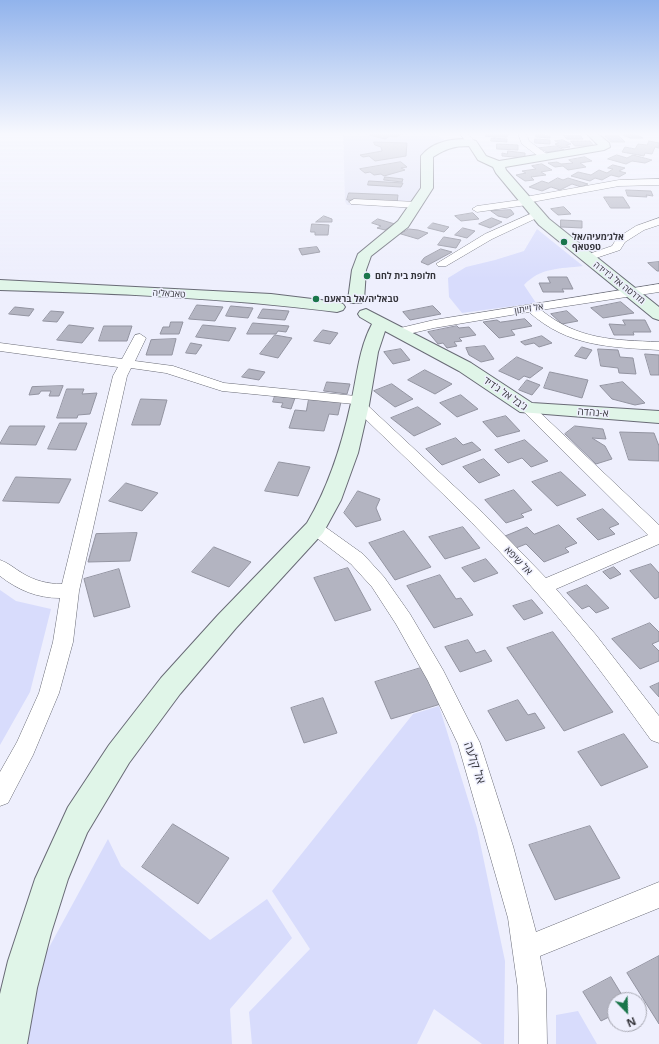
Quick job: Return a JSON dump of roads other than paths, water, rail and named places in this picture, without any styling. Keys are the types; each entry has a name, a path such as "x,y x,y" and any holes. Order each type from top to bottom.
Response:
{"street":[{"path":"356,300 359,270 365,254 403,224 427,188 427,182"},
{"name":"מדרסה אל ג'דידה","path":"509,182 544,222 659,315"},
{"path":"477,209 619,183 659,182"},
{"path":"354,202 416,205"},
{"path":"442,264 478,240 504,227 537,214"},
{"path":"587,258 616,248 622,240 640,228 659,221"},
{"name":"טאבאליה","path":"0,285 66,287 263,299 337,307"},
{"name":"אל זייתון","path":"382,323 434,324 659,288"},
{"path":"356,300 366,302 370,307 370,310 382,323 356,316 346,316 339,312 337,307 342,302 356,300"},
{"path":"531,308 555,326 578,336 609,342 659,346"},
{"path":"7,1022 28,950 52,881 74,826 111,765 156,702 315,528 327,509 338,483 360,403 374,338 382,323"},
{"name":"ג'בל אל ג'דיד","path":"382,323 464,367 527,408 659,536"},
{"path":"0,795 25,748 49,692 63,642 70,591 120,376 140,338"},
{"path":"0,347 126,365 168,369 222,387 360,403"},
{"name":"אל שיפא","path":"360,403 454,495 543,587 594,647 659,732"},
{"name":"א-נהדה","path":"527,408 659,417"},
{"name":"אל קלעה","path":"315,528 358,559 378,582 403,619 436,676 469,743 503,853 521,918 532,989 533,1044"},
{"path":"543,587 659,536"},
{"path":"0,567 17,579 44,591 70,591"},
{"path":"526,949 659,895"}],"place":[{"name":"אלג׳מעיה/אל טפטאף","path":"564,242"},
{"name":"חלופת בית לחם","path":"367,276"},
{"name":"טבאליה/אל בראעם","path":"316,299"}]}
